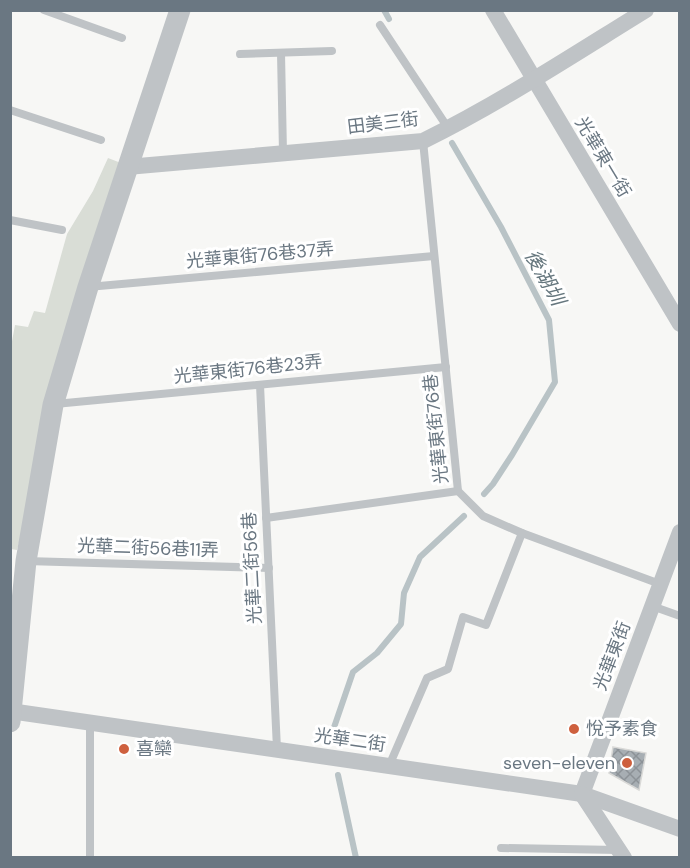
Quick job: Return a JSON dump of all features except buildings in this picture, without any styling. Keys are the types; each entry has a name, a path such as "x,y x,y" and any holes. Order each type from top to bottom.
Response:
{"street":[{"path":"11,715 27,561 53,405 88,287 180,10"},
{"name":"光華東一街","path":"493,10 680,324"},
{"name":"田美三街","path":"127,167 423,141 534,79 646,10"},
{"name":"光華東街","path":"582,794 680,532"},
{"name":"光華二街","path":"11,715 90,722 582,794 680,829"},
{"path":"582,794 622,854"}],"lane":[{"path":"44,10 122,38"},
{"path":"380,25 448,128"},
{"path":"240,54 332,51"},
{"path":"281,52 283,153"},
{"path":"10,110 101,140"},
{"name":"光華東街76巷","path":"423,141 458,491 483,516 522,533 660,584"},
{"path":"10,220 62,230"},
{"name":"光華東街76巷37弄","path":"88,287 434,256"},
{"name":"光華東街76巷23弄","path":"53,405 446,367"},
{"name":"光華二街56巷","path":"260,385 277,749"},
{"path":"266,518 458,491"},
{"path":"389,765 427,678 448,669 464,617 486,625 522,533"},
{"name":"光華二街56巷11弄","path":"27,561 269,568"},
{"path":"652,606 680,616"},
{"path":"90,722 90,858"},
{"path":"501,848 622,854"}],"shaded area":[{"path":"108,158 121,163 17,550 11,549 10,352 15,325 28,327 34,311 45,313 67,234 93,191"}],"waterway":[{"name":"後湖圳","path":"384,10 389,19"},
{"name":"後湖圳","path":"452,143 501,227 549,320 555,382 512,455 484,494"},
{"name":"後湖圳","path":"329,742 353,672 377,653 401,624 404,593 420,557 464,516"},
{"name":"後湖圳","path":"338,775 356,858"}],"place":[{"name":"悅予素食","path":"574,729"},
{"name":"喜欒","path":"124,749"},
{"name":"seven-eleven","path":"627,763"}]}
